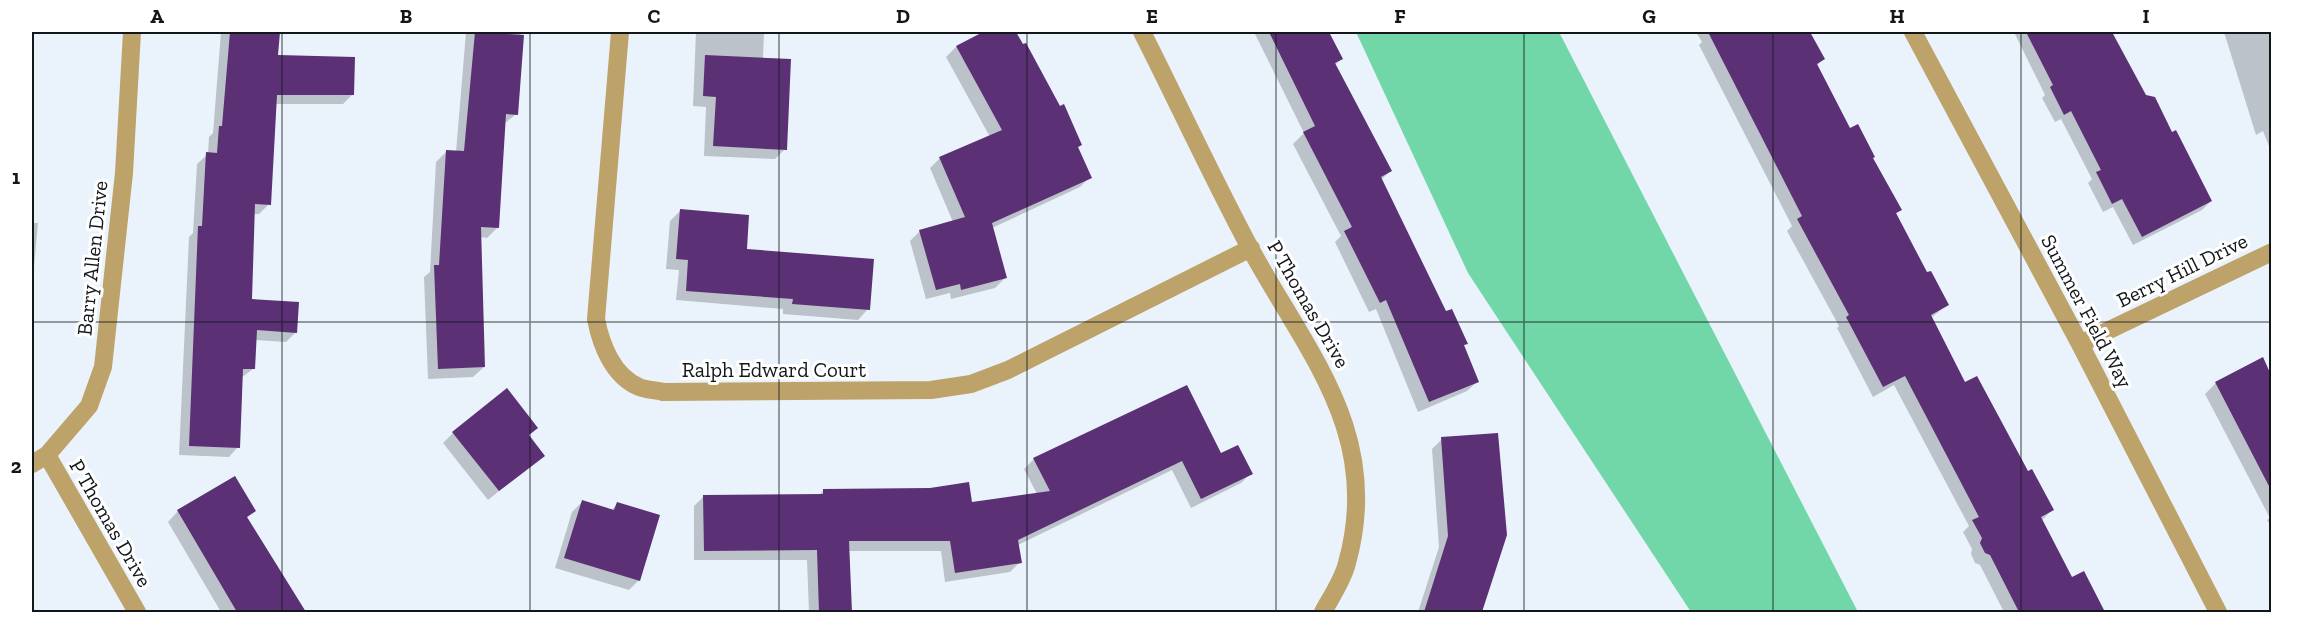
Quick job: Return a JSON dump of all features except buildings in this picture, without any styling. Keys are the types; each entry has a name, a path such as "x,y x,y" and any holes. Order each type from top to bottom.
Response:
{"street":[{"name":"Barry Allen Drive","path":"39,459 89,406 103,367 124,173 132,32"},
{"name":"Ralph Edward Court","path":"620,32 596,319 600,338 610,359 639,387 663,392 931,390 971,384 1008,370 1251,248"},
{"name":"P Thomas Drive","path":"1142,32 1251,248 1328,380 1354,456 1357,500 1352,541 1347,566 1323,612"},
{"name":"Summer Field Way","path":"1914,32 2218,612"},
{"name":"Berry Hill Drive","path":"2080,345 2271,252"},
{"name":"P Thomas Drive","path":"39,459 137,612"}],"green space":[{"path":"1356,32 1559,32 1858,612 1691,612 1468,273"}]}
